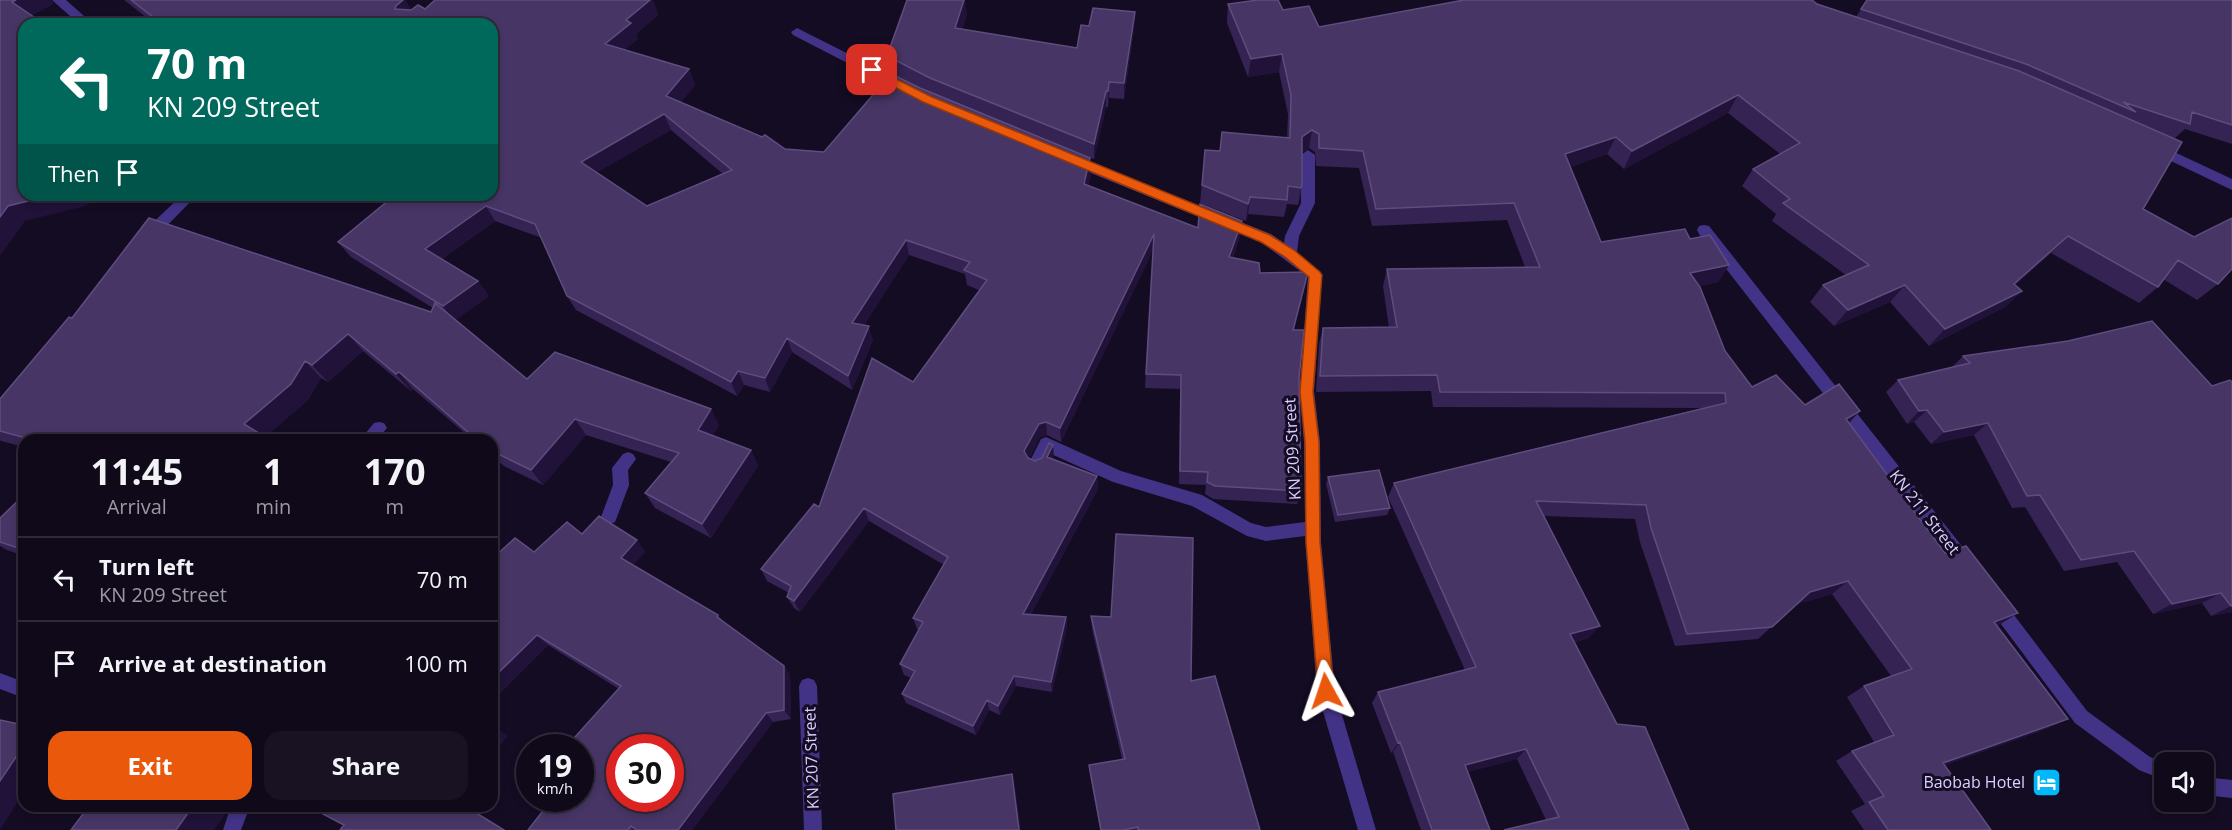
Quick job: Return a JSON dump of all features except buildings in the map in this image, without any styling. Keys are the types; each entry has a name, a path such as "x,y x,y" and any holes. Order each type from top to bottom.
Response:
{"street":[{"path":"58,0 80,18"},
{"path":"797,32 907,89"},
{"path":"2144,143 2232,184"},
{"name":"KN 209 Street","path":"1058,154 1266,238 1315,275 1307,392 1312,442 1312,528 1326,691 1366,830"},
{"path":"1290,254 1292,236 1308,203 1308,155"},
{"path":"141,243 184,201"},
{"name":"KN 211 Street","path":"1704,230 1975,576"},
{"path":"373,434 379,428"},
{"path":"1036,465 1046,444 1118,477 1196,500 1247,529 1266,534 1312,528"},
{"path":"609,517 621,485 620,468 628,459"},
{"path":"1989,595 2081,717 2145,764 2154,767"},
{"path":"0,681 18,688"},
{"name":"KN 207 Street","path":"808,686 813,830"},
{"path":"2214,787 2232,789"},
{"path":"232,830 238,812"}],"place":[{"name":"Baobab Hotel","path":"2046,782"}],"route":[{"path":"872,70 927,99 1112,177 1266,238 1315,275 1307,392 1312,442 1312,528 1326,691"}]}
